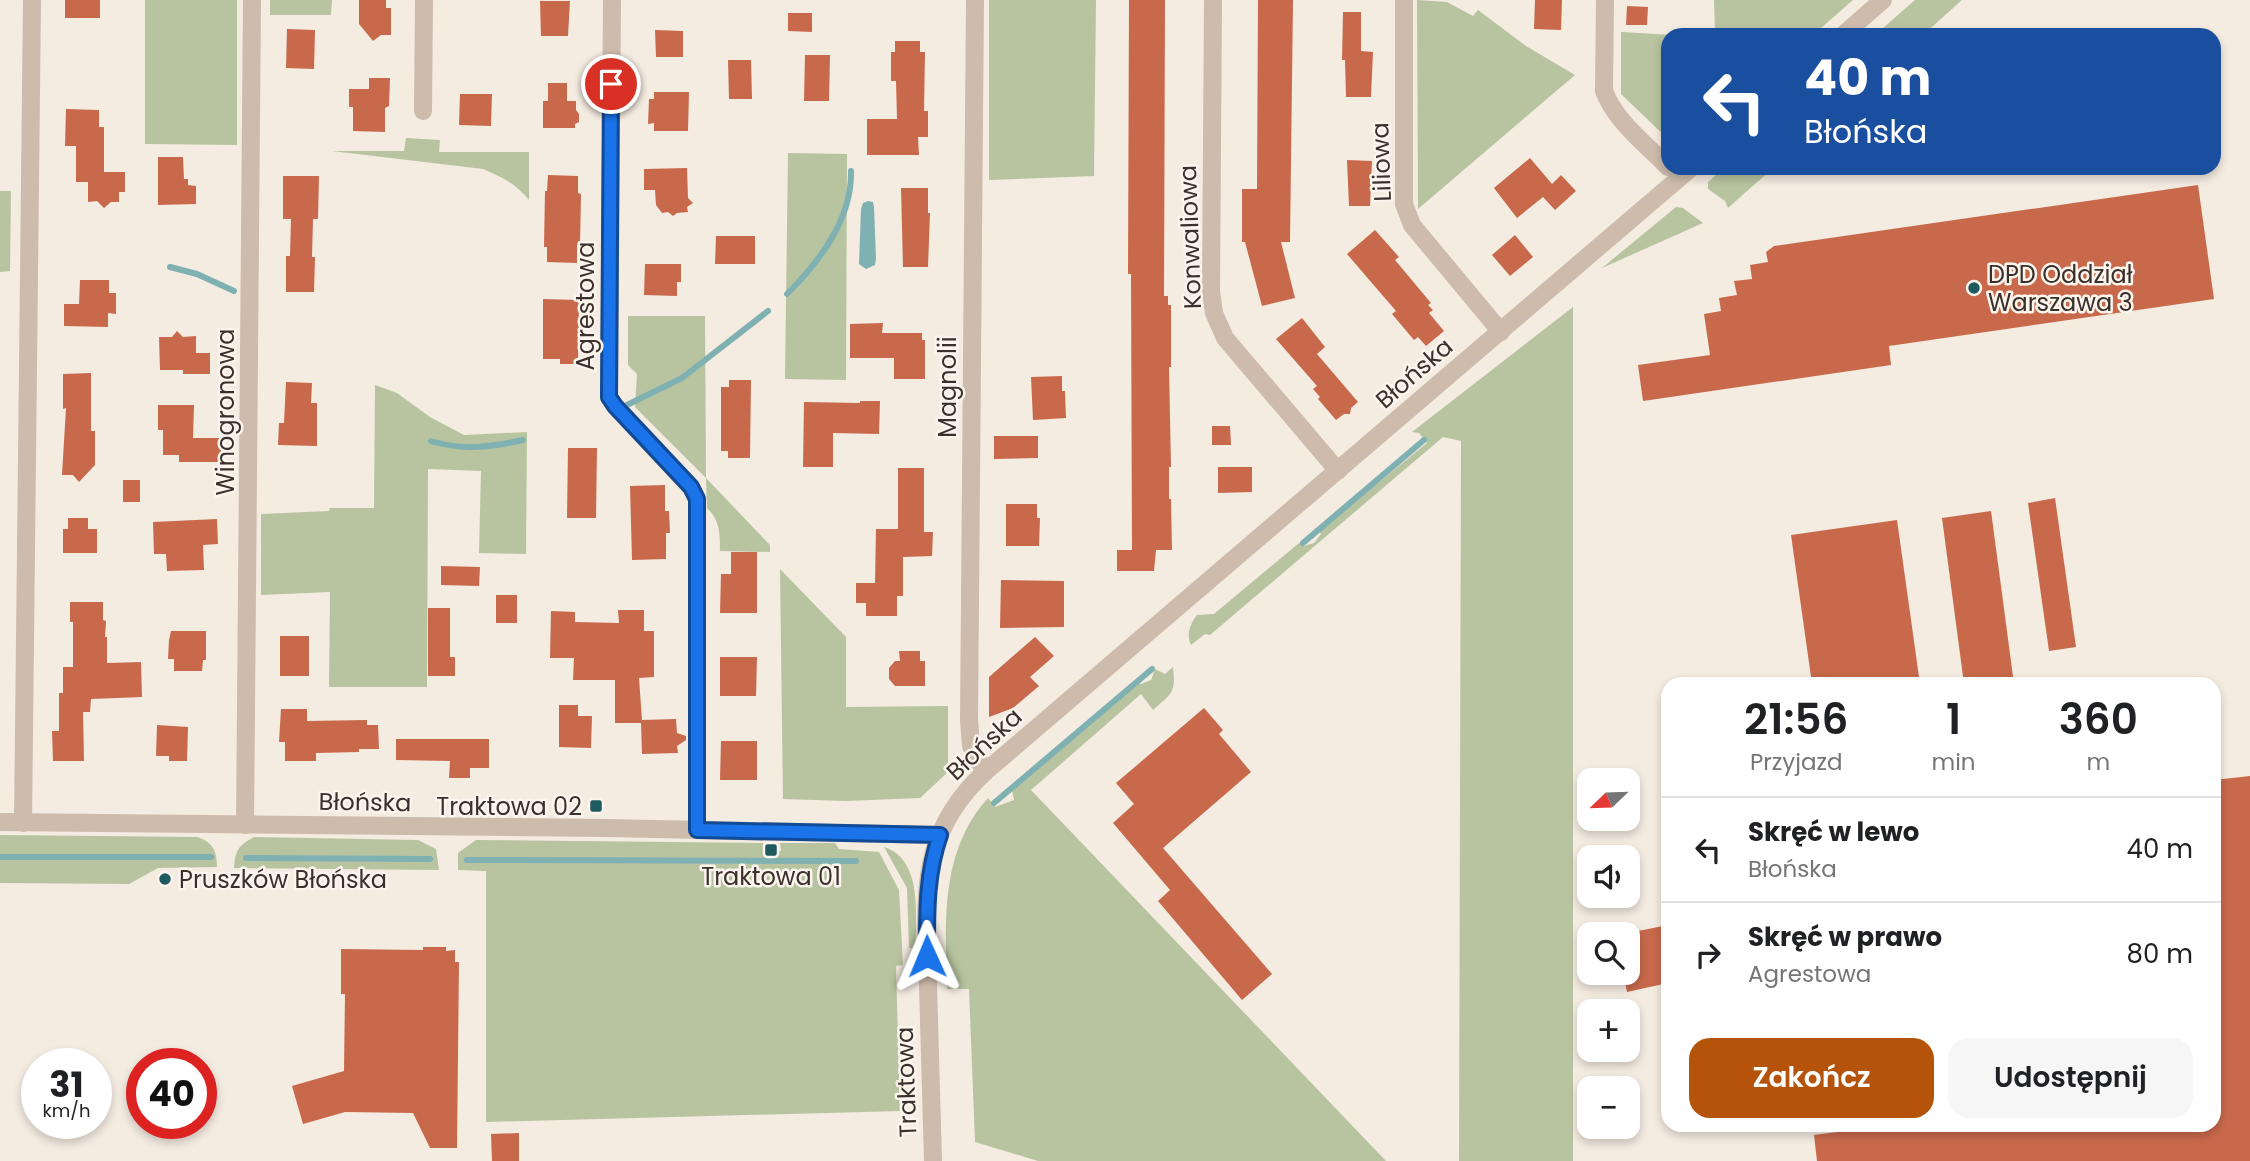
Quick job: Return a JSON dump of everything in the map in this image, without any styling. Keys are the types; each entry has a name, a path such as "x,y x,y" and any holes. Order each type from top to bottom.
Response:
{"street":[{"path":"23,822 32,0"},
{"name":"Winogronowa","path":"245,825 252,0"},
{"path":"423,111 424,0"},
{"name":"Agrestowa","path":"612,0 609,397 691,487 697,499 697,830"},
{"name":"Magnolii","path":"975,0 969,720 971,746 985,772"},
{"name":"Konwaliowa","path":"1213,0 1211,291 1214,313 1225,338 1338,471"},
{"name":"Liliowa","path":"1404,0 1404,204 1412,225 1501,332"},
{"path":"1605,0 1604,91 1616,115 1661,156"},
{"path":"1851,28 1883,0"},
{"name":"Błońska","path":"0,822 940,835 961,796 985,772 1501,332 1672,175"},
{"name":"Traktowa","path":"933,1161 927,917 930,872 940,835"}],"green space":[{"path":"145,0 237,0 237,145 145,144"},
{"path":"270,0 332,0 331,15 270,15"},
{"path":"989,0 1096,0 1094,176 989,180"},
{"path":"1417,0 1447,2 1473,16 1478,10 1526,46 1575,75 1418,209"},
{"path":"1714,0 1853,0 1821,28 1715,28"},
{"path":"1915,0 1962,0 1931,28 1883,28"},
{"path":"1621,32 1661,34 1661,132 1621,94"},
{"path":"406,138 440,140 439,152 529,152 529,200 508,182 483,169 332,151 404,151"},
{"path":"788,153 847,154 846,380 785,379"},
{"path":"1716,175 1765,175 1728,208 1725,201 1708,189 1708,182"},
{"path":"0,191 11,191 10,271 0,272"},
{"path":"1676,207 1683,208 1703,223 1602,268"},
{"path":"1573,307 1573,1161 1459,1161 1461,441 1443,437 1210,635 1205,634 1191,645 1189,633 1197,615 1214,614 1299,543 1304,546 1314,543 1321,534 1319,531 1427,443 1419,433 1412,432"},
{"path":"628,316 705,316 706,478 635,407 637,374 628,365"},
{"path":"375,385 397,393 430,417 464,435 527,432 526,554 479,553 481,471 428,469 427,687 329,687 330,592 261,595 261,514 329,511 330,508 374,508"},
{"path":"706,478 770,545 770,552 720,551 717,522 707,508"},
{"path":"780,569 846,637 846,707 948,706 948,772 920,798 846,801 783,799"},
{"path":"1173,667 1173,688 1165,700 1153,710 1141,694 1031,790 1386,1161 1038,1161 975,1142 969,989 947,989 946,913 953,864 961,841 972,819 988,798 995,807 1014,800 1012,790 1138,683 1151,680 1155,669 1165,674"},
{"path":"0,835 197,837 213,848 217,867 158,868 129,884 0,883"},
{"path":"254,837 418,840 436,849 439,870 234,868 239,849"},
{"path":"476,840 763,843 763,851 781,851 780,843 835,843 839,849 879,852 899,890 903,965 896,966 900,1111 486,1122 486,871 458,870 458,853"},
{"path":"884,847 897,854 906,864 911,877 915,891 916,949 909,948 907,888"}],"water":[{"path":"873,202 874,207 876,259 875,265 866,269 859,264 861,209 863,203"}],"building":[{"path":"65,0 100,0 100,18 65,18"},
{"path":"359,0 386,0 386,8 391,8 391,35 381,35 373,41 359,24"},
{"path":"1129,0 1165,0 1164,296 1168,296 1168,305 1171,305 1169,499 1172,550 1156,550 1154,571 1117,571 1117,550 1132,550 1131,274 1128,274"},
{"path":"1258,0 1293,0 1290,242 1281,242 1295,298 1262,306 1245,242 1242,242 1242,189 1257,189"},
{"path":"1535,0 1562,0 1561,30 1534,29"},
{"path":"540,1 570,1 568,36 541,36"},
{"path":"1627,6 1648,7 1647,25 1626,25"},
{"path":"1343,12 1361,12 1361,51 1373,52 1371,97 1346,97 1345,60 1342,60"},
{"path":"788,13 812,13 812,32 788,31"},
{"path":"287,29 315,30 314,69 286,68"},
{"path":"655,30 683,31 683,57 656,57"},
{"path":"895,41 920,41 920,52 925,52 924,111 928,111 928,137 918,137 919,155 867,155 867,119 897,119 896,81 891,81 891,52 895,52"},
{"path":"805,55 830,55 829,101 804,101"},
{"path":"728,60 751,60 752,99 729,99"},
{"path":"369,78 390,78 389,106 385,108 385,132 353,131 353,107 349,107 349,89 369,89"},
{"path":"548,83 567,83 567,101 576,101 579,114 579,122 575,124 575,128 543,128 543,101 548,101"},
{"path":"654,92 689,92 688,131 654,131 654,123 648,124 649,99 654,99"},
{"path":"460,94 492,94 491,126 459,125"},
{"path":"66,109 99,110 99,127 104,127 104,172 125,172 125,192 119,192 119,202 111,202 104,208 97,201 88,202 88,182 76,182 76,146 65,146"},
{"path":"158,157 183,157 184,179 188,179 188,185 196,186 196,204 158,205"},
{"path":"1530,158 1552,184 1561,175 1576,191 1555,210 1543,197 1517,218 1494,188"},
{"path":"1347,160 1372,161 1370,206 1349,206"},
{"path":"687,168 688,198 693,203 687,207 688,212 673,216 668,212 662,213 656,205 655,190 644,190 644,169"},
{"path":"548,175 578,176 578,193 581,194 577,263 547,262 547,247 544,247 545,191"},
{"path":"283,176 319,176 318,219 313,219 314,292 286,292 286,256 290,256 291,219 283,219"},
{"name":"DPD Oddział Warszawa 3","path":"2198,185 2214,299 1889,346 1891,365 1643,401 1638,365 1710,355 1704,314 1721,311 1719,298 1737,295 1734,281 1752,279 1750,265 1768,262 1766,252 1774,246"},
{"path":"901,188 928,188 928,267 903,267"},
{"path":"1375,230 1399,257 1395,260 1431,303 1428,305 1433,310 1429,313 1444,331 1426,346 1418,337 1414,340 1392,314 1396,311 1347,254"},
{"path":"1515,235 1533,257 1510,276 1492,255"},
{"path":"716,236 755,236 755,264 715,264"},
{"path":"645,264 681,264 681,282 677,282 677,296 644,295"},
{"path":"80,280 109,280 109,293 116,293 116,314 108,313 108,327 64,326 64,304 79,304"},
{"path":"543,299 579,300 578,364 560,364 560,359 543,359"},
{"path":"1302,318 1325,347 1317,354 1358,402 1351,408 1350,414 1344,414 1336,420 1318,399 1320,397 1313,389 1317,386 1276,339"},
{"path":"883,323 882,333 922,333 922,340 925,340 925,379 894,379 894,358 850,358 850,324"},
{"path":"177,331 183,337 196,336 196,353 210,353 210,374 183,374 183,370 160,370 159,337 172,337"},
{"path":"91,373 91,431 95,431 95,465 79,482 73,475 62,475 66,408 63,409 63,374"},
{"path":"1062,376 1066,418 1033,420 1031,377"},
{"path":"729,380 751,380 750,458 728,458 728,451 721,451 721,387 729,387"},
{"path":"286,382 312,383 311,403 317,403 317,446 278,445 279,423 284,423"},
{"path":"880,401 879,434 833,433 833,467 803,467 804,402"},
{"path":"158,405 194,405 193,438 221,438 221,462 179,462 179,455 163,455 163,430 158,430"},
{"path":"1212,426 1230,426 1231,445 1212,445"},
{"path":"994,436 1038,436 1038,458 994,459"},
{"path":"568,448 597,448 596,518 567,518"},
{"path":"1218,467 1252,467 1252,492 1218,493"},
{"path":"898,468 924,468 924,532 933,532 932,556 903,557 903,596 897,596 897,616 866,616 866,603 856,603 856,583 875,583 876,529 898,529"},
{"path":"123,480 140,480 140,502 123,502"},
{"path":"665,485 665,511 669,511 670,533 666,533 666,559 632,560 630,486"},
{"path":"2055,498 2076,647 2049,651 2028,503"},
{"path":"1006,504 1037,504 1037,518 1040,518 1039,546 1006,546"},
{"path":"1991,511 2013,677 1963,677 1942,518"},
{"path":"68,518 88,518 88,529 97,529 97,553 63,553 63,529 68,529"},
{"path":"217,519 218,544 203,545 204,570 167,571 166,554 154,554 153,522"},
{"path":"1897,520 1919,677 1811,677 1791,535"},
{"path":"731,552 757,552 757,613 720,613 721,574 731,574"},
{"path":"441,566 480,567 479,586 441,585"},
{"path":"1001,580 1064,581 1064,627 1000,628"},
{"path":"496,595 517,595 517,623 496,623"},
{"path":"70,602 103,602 107,663 141,662 142,697 91,699 90,712 83,712 84,761 53,761 52,731 59,731 59,693 63,693 63,667 73,667"},
{"path":"428,608 450,608 450,657 455,657 455,676 428,676"},
{"path":"618,610 644,610 644,631 654,631 654,677 639,678 642,720 676,719 677,733 686,736 686,740 677,746 678,753 642,754 641,723 615,723 615,680 573,680 574,658 550,658 551,611 575,612 575,622 619,623"},
{"path":"171,631 206,631 206,660 203,660 202,671 174,671 174,659 168,659"},
{"path":"280,636 309,636 309,676 280,676"},
{"path":"1035,637 1054,656 1030,677 1039,686 1013,708 989,717 989,677"},
{"path":"899,651 920,651 920,661 925,661 925,686 895,686 889,679 889,668 895,661 900,661"},
{"path":"720,657 757,657 756,696 720,696"},
{"path":"559,705 578,705 578,716 592,716 591,748 559,747"},
{"path":"1204,708 1223,730 1219,734 1251,772 1163,848 1272,974 1242,1000 1158,901 1170,890 1113,823 1134,804 1116,783"},
{"path":"281,709 307,709 307,721 367,720 367,725 378,725 379,749 316,753 316,761 285,761 285,742 279,742"},
{"path":"157,725 188,727 187,761 169,761 169,756 156,756"},
{"path":"396,739 489,739 489,768 470,768 470,778 449,778 450,761 396,760"},
{"path":"721,741 757,741 757,780 720,780"},
{"path":"2250,776 2250,1161 1817,1161 1814,1135 1837,1132 2221,1132 2221,779"},
{"path":"1661,926 1661,985 1627,992 1626,985 1640,985 1640,931"},
{"path":"423,947 446,947 446,951 455,950 455,962 459,962 457,1148 430,1148 413,1113 345,1112 303,1124 292,1086 344,1071 345,994 341,994 341,949 423,950"},
{"path":"519,1133 519,1161 492,1161 491,1134"}],"waterway":[{"path":"787,294 811,268 832,238 846,206 851,171"},
{"path":"170,267 197,274 234,291"},
{"path":"627,405 682,378 768,311"},
{"path":"431,441 477,447 523,440"},
{"path":"1303,543 1424,440"},
{"path":"994,803 1152,669"},
{"path":"0,857 211,857"},
{"path":"246,858 430,859"},
{"path":"467,860 856,861"}],"place":[{"name":"DPD Oddział Warszawa 3","path":"1974,288"},
{"name":"Traktowa 02","path":"596,806"},
{"name":"Traktowa 01","path":"771,850"},
{"name":"Pruszków Błońska","path":"165,879"}],"route":[{"path":"611,84 609,397 691,487 697,499 697,830 940,835 930,872 927,956"}]}
